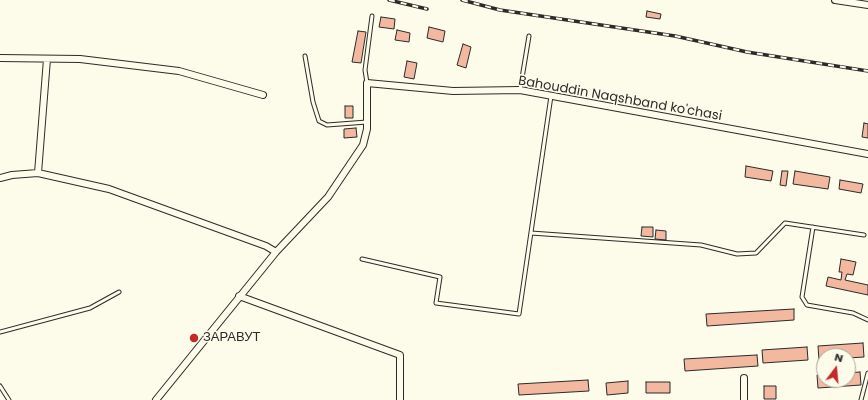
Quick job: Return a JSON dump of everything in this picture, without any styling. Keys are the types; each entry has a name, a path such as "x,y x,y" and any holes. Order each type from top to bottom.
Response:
{"street":[{"path":"835,0 868,5"},
{"path":"0,58 80,59 179,71 263,95"},
{"path":"38,173 47,59"},
{"path":"156,400 276,252 328,197 363,146 367,122 367,83"},
{"name":"Bahouddin Naqshband ko'chasi","path":"367,83 453,91 520,90 868,154"},
{"path":"0,178 12,175 38,173 109,189 266,246 276,252"},
{"path":"239,296 400,355 400,400"},
{"path":"744,378 744,400"}],"lane":[{"path":"367,83 365,70 372,16"},
{"path":"520,90 530,36"},
{"path":"305,56 313,102 319,121 327,125 367,122"},
{"path":"362,259 440,277 436,303 519,314 551,96"},
{"path":"531,233 701,245 737,254 756,253 785,223 864,235"},
{"path":"813,227 802,298 807,306 853,313 868,320"},
{"path":"0,332 90,308 119,292"},
{"path":"861,400 868,373"},
{"path":"0,386 9,400"}],"building":[{"path":"647,11 661,14 660,19 646,17"},
{"path":"381,17 395,19 394,29 379,27"},
{"path":"429,27 445,31 443,42 427,38"},
{"path":"397,30 410,33 409,42 395,40"},
{"path":"358,31 366,32 361,63 352,62"},
{"path":"463,44 471,47 466,68 457,65"},
{"path":"407,61 417,63 414,79 404,77"},
{"path":"345,106 353,106 353,118 345,118"},
{"path":"864,123 868,124 868,138 862,137"},
{"path":"356,128 357,137 344,138 344,129"},
{"path":"746,166 773,171 771,181 745,177"},
{"path":"782,171 788,171 786,186 780,185"},
{"path":"795,171 830,177 828,189 793,184"},
{"path":"840,180 863,184 861,193 839,189"},
{"path":"642,227 653,227 653,237 641,236"},
{"path":"656,230 666,231 666,240 655,239"},
{"path":"841,259 856,262 853,275 847,274 845,280 868,285 868,295 826,286 828,277 841,280 842,272 839,272"},
{"path":"794,309 794,320 707,326 706,314"},
{"path":"863,343 864,357 856,358 856,348 818,348 818,346"},
{"path":"807,347 808,360 763,363 762,350"},
{"path":"757,355 758,366 685,371 684,359"},
{"path":"856,372 860,372 861,385 856,385"},
{"path":"588,380 589,391 519,395 518,384"},
{"path":"628,381 628,393 607,395 606,383"},
{"path":"646,382 670,382 670,393 646,393"},
{"path":"764,386 776,386 776,399 764,399"}],"railway":[{"path":"389,0 427,9"},
{"path":"462,0 500,10 675,36 747,52 868,71"}],"place":[{"name":"ЗАРАВУТ","path":"194,338"}]}
